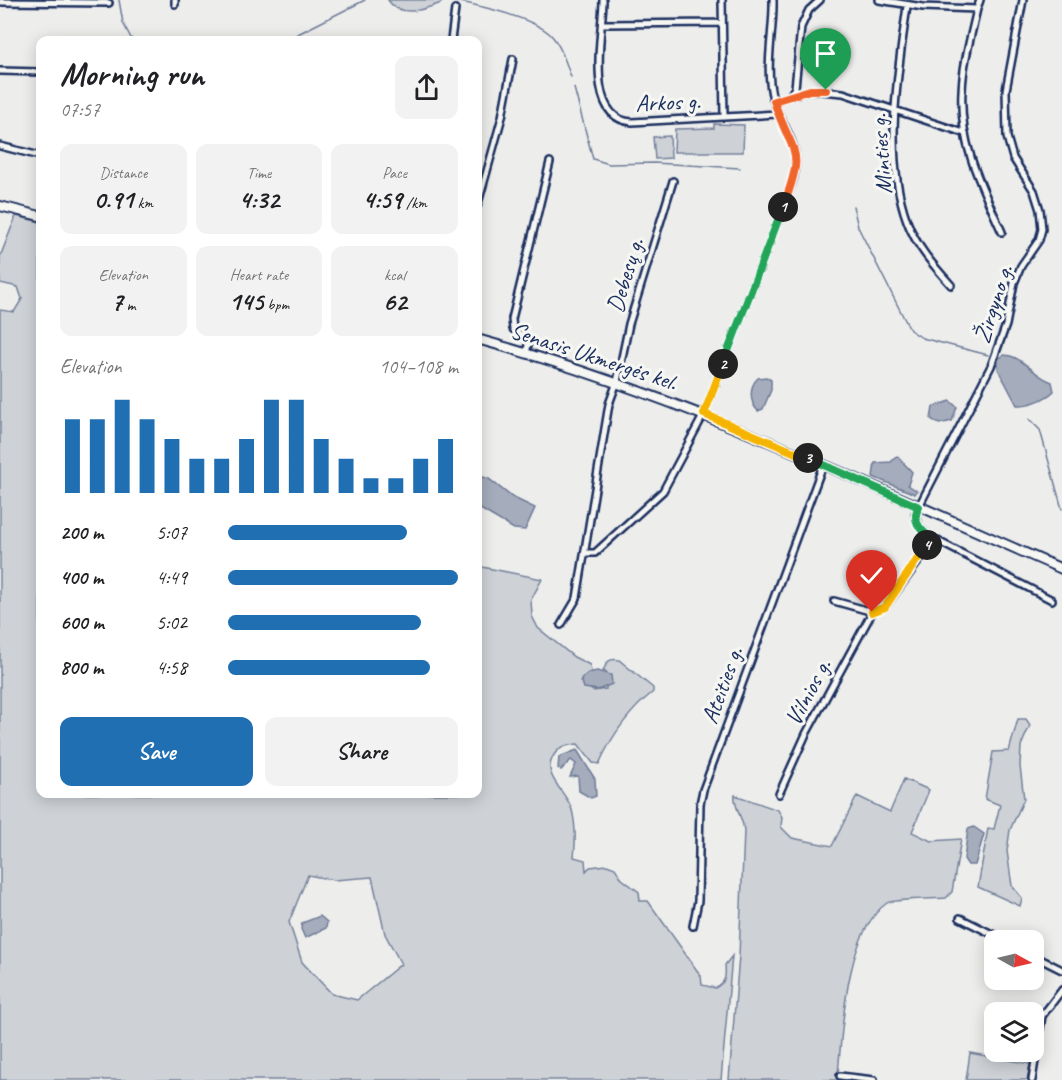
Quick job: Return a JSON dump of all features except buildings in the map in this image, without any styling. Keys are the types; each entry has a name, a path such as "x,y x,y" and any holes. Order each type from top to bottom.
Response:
{"main road":[{"path":"0,206 36,215"},
{"name":"Senasis Ukmergės kel.","path":"482,340 617,382 704,414 1062,569"}],"street":[{"path":"603,0 603,24 722,23"},
{"name":"Arkos g.","path":"722,0 724,117"},
{"path":"585,553 595,553 663,491 704,414 795,174 795,149 778,114 770,78 774,0"},
{"path":"792,94 795,88 804,17 820,0"},
{"path":"879,0 907,6 977,9"},
{"path":"980,0 964,74 964,133 976,175 1002,232"},
{"name":"Žirgyno g.","path":"919,507 991,366 1006,325 1014,283 1021,266 1039,240 1042,229 1040,210 1034,191 1013,158 1007,137 1006,90 1023,0"},
{"path":"0,2 109,3"},
{"name":"Minties g.","path":"907,6 894,110 900,199 907,222 927,259 951,285"},
{"path":"452,36 455,9"},
{"name":"Arkos g.","path":"603,24 598,76 604,104 612,115 621,121 778,114"},
{"path":"482,189 502,117 513,59"},
{"path":"0,71 36,72"},
{"path":"774,101 810,90 835,92 964,133"},
{"path":"0,146 36,155"},
{"path":"526,353 529,341 513,329 512,319 550,162"},
{"name":"Debesų g.","path":"561,625 578,598 609,404 617,382 629,324 673,181"},
{"name":"Ateities g.","path":"693,926 698,901 700,804 703,790 822,465"},
{"path":"919,507 916,520 920,528 930,537 1052,600"},
{"name":"Vilnios g.","path":"778,794 806,734 874,609 885,607 921,558 930,537"},
{"path":"834,601 866,610 874,609"},
{"path":"960,918 984,930"},
{"path":"1044,961 1062,970"},
{"path":"1032,1080 1042,1017 1062,990"},
{"path":"840,1076 874,1080"}],"shaded area":[{"path":"388,0 441,0 441,3 420,10 406,11 393,6"},
{"path":"714,124 744,125 743,152 674,152 675,129 714,128"},
{"path":"670,136 671,158 655,159 653,137"},
{"path":"16,216 36,221 36,798 482,798 482,567 542,579 531,600 532,616 538,628 574,657 590,665 591,672 580,682 593,691 606,689 606,672 603,671 608,661 619,660 653,688 653,692 636,708 609,743 599,764 593,763 578,744 574,744 564,746 556,752 550,770 572,810 575,833 574,857 585,860 586,871 590,867 607,865 615,868 622,879 639,892 640,901 648,901 701,976 702,985 715,988 721,984 725,976 725,965 732,956 721,1080 0,1080 0,310 14,312 22,299 18,287 0,283 0,257","holes":["308,875 334,880 372,877 385,934 401,964 357,1000 332,994 302,962 289,922"]},
{"path":"1018,719 1026,719 1030,725 1021,746 1020,766 1024,799 1010,830 1007,851 1012,886 1022,898 1020,906 978,887 988,828 994,829 1000,805 985,799 993,752 1009,751"},
{"path":"904,779 929,790 912,832 931,841 961,839 952,892 946,898 887,903 873,917 863,935 855,958 844,1008 838,1074 843,1080 729,1080 739,956 744,831 735,803 735,795 778,810 782,817 781,827 792,838 832,846 857,796 890,812"},
{"path":"970,1053 984,1056 984,1062 1030,1064 1027,1080 966,1080"}],"water":[{"path":"1004,355 1023,362 1052,382 1054,391 1037,401 1017,405 998,369 998,359"},
{"path":"766,377 771,380 771,390 763,409 758,411 752,399 753,385 758,378"},
{"path":"950,401 957,407 952,421 939,424 931,419 933,407"},
{"path":"897,456 912,472 908,485 917,491 915,494 873,477 875,463 891,462"},
{"path":"482,477 489,479 512,497 535,508 525,530 514,529 482,510"},
{"path":"597,671 611,675 612,684 598,690 584,688 581,679 588,673"},
{"path":"577,750 595,779 596,796 591,798 579,791 578,776 570,777 576,764 571,760 561,770 558,768 559,757"},
{"path":"974,827 984,834 975,865 968,865 964,859 968,829"},
{"path":"320,916 327,922 326,928 305,938 301,929 302,923"}],"waterway":[{"path":"119,0 123,23 130,36"},
{"path":"294,36 365,0"},
{"path":"451,0 518,17 543,29 558,44 571,77"},
{"path":"574,88 593,159 609,164 654,163 740,168"},
{"path":"853,206 858,227 910,330 922,338 988,355"},
{"path":"1029,419 1040,430 1062,509"}],"route":[{"path":"826,90 810,90 774,101 795,149 797,157 795,174 704,414 919,507 915,514 916,520 920,528 930,537 926,549 885,607 874,609 872,612"}]}
